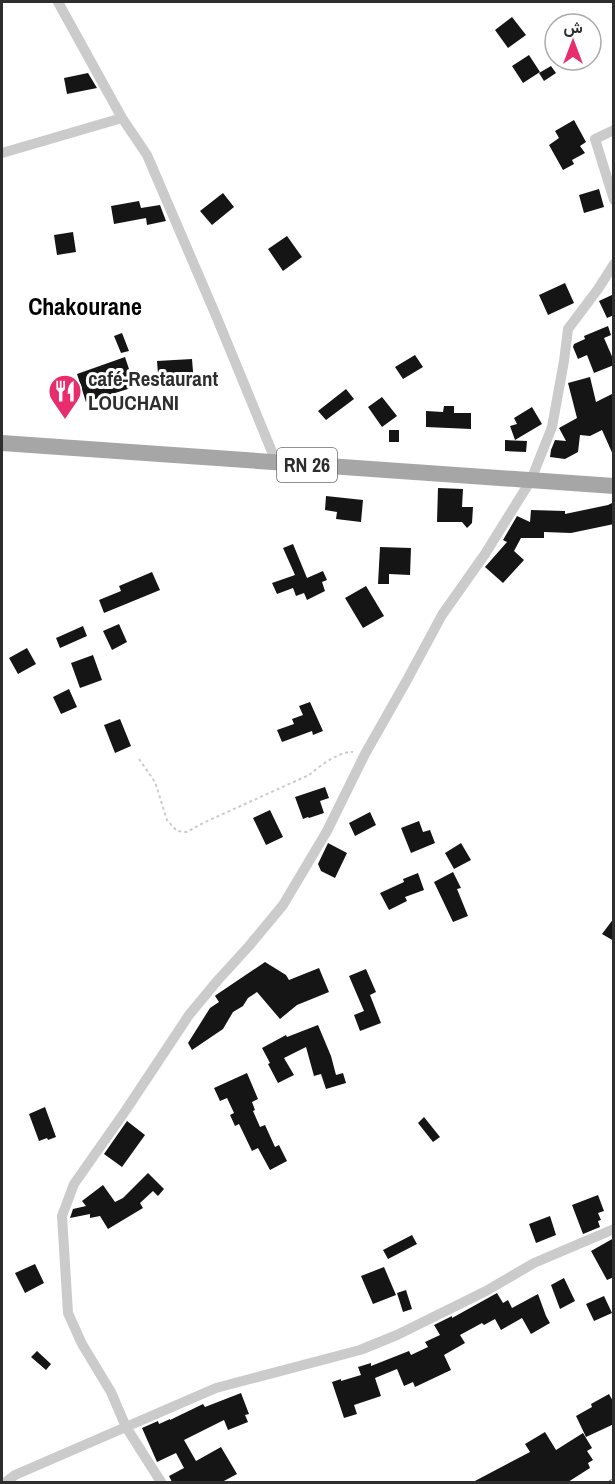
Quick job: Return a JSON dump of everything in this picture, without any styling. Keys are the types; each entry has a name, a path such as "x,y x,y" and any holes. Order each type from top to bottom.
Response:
{"main road":[{"name":"RN 26","path":"2,443 614,486"}],"street":[{"path":"58,2 122,118 147,155 277,464"},
{"path":"2,153 122,118"},
{"path":"614,130 595,139 614,200"},
{"path":"161,1482 126,1427 111,1392 82,1344 68,1313 62,1216 74,1184 189,1015 283,905 327,831 365,754 442,615 485,554 531,480 552,428 568,329 598,290 614,264"},
{"path":"6,1482 15,1475 216,1388 360,1350 397,1335 486,1292 534,1263 614,1229"}],"path":[{"path":"139,759 155,782 167,820 177,831 186,832 309,775 323,763 348,752 365,754"}],"building":[{"path":"512,17 526,35 508,48 495,30"},
{"path":"529,55 540,72 523,83 512,66"},
{"path":"543,71 556,73 544,81 539,73"},
{"path":"88,73 97,88 67,94 64,78"},
{"path":"574,120 586,142 580,146 585,153 572,160 574,164 563,170 549,145 559,138 555,131"},
{"path":"599,189 604,207 584,213 579,195"},
{"path":"223,193 234,207 212,225 200,211"},
{"path":"139,201 141,208 160,205 166,221 147,225 146,218 114,224 111,206"},
{"path":"73,232 76,252 57,255 54,235"},
{"path":"287,236 302,257 283,271 268,249"},
{"path":"565,283 574,303 548,315 539,295"},
{"path":"614,294 614,315 607,318 599,301"},
{"path":"608,326 611,335 604,338 614,365 594,373 587,355 578,359 573,347 574,344 585,339 584,336"},
{"path":"122,333 129,351 121,353 114,336"},
{"path":"415,355 423,367 403,379 395,367"},
{"path":"125,357 131,375 140,372 144,384 86,402 77,374"},
{"path":"192,359 194,384 159,387 157,361"},
{"path":"590,377 596,402 614,393 614,457 602,430 590,436 580,435 578,452 565,459 550,457 555,440 566,441 559,428 577,418 568,383"},
{"path":"346,389 354,399 326,420 318,411"},
{"path":"382,397 397,416 382,427 368,407"},
{"path":"444,406 454,406 454,413 471,413 471,429 426,427 426,411 443,412"},
{"path":"532,407 542,424 515,440 510,426 517,424 514,418"},
{"path":"389,430 399,430 399,442 389,442"},
{"path":"505,440 527,441 526,452 505,451"},
{"path":"438,488 463,489 462,507 473,507 472,523 467,528 462,522 437,522"},
{"path":"326,496 363,500 361,522 336,519 337,512 325,510"},
{"path":"614,502 614,524 571,533 544,532 544,538 521,538 514,551 524,560 503,583 485,567 507,542 503,540 517,516 530,522 531,510 565,511 565,514"},
{"path":"293,544 307,578 323,571 327,580 322,582 325,591 307,600 304,593 296,596 293,588 277,594 272,583 295,575 283,548"},
{"path":"380,547 411,548 410,575 389,574 389,584 378,584"},
{"path":"152,572 160,590 104,613 99,600 121,591 119,586"},
{"path":"366,586 384,616 363,628 345,598"},
{"path":"119,624 127,642 112,650 103,631"},
{"path":"83,626 87,636 60,648 56,638"},
{"path":"27,648 36,664 18,674 9,658"},
{"path":"93,655 102,680 80,688 71,663"},
{"path":"69,689 77,707 61,714 53,697"},
{"path":"310,702 323,731 313,735 312,731 282,742 277,730 294,724 292,719 303,715 299,706"},
{"path":"120,719 131,746 115,753 104,725"},
{"path":"325,787 329,798 320,801 324,813 303,819 295,797"},
{"path":"270,810 283,837 266,845 253,818"},
{"path":"370,812 376,825 355,836 349,823"},
{"path":"419,821 423,832 430,830 435,843 411,853 401,828"},
{"path":"328,843 347,853 335,878 321,871 318,864"},
{"path":"461,843 471,860 454,869 445,853"},
{"path":"453,872 461,888 457,889 468,916 453,922 434,882"},
{"path":"418,873 424,890 405,897 407,901 389,910 380,893"},
{"path":"614,918 614,941 602,934"},
{"path":"265,962 286,975 289,980 319,968 329,992 297,1005 280,1019 257,992 233,1012 223,1029 192,1050 188,1043 210,1008 219,1002 215,996"},
{"path":"366,969 376,992 370,995 381,1023 360,1031 354,1015 364,1011 349,976"},
{"path":"318,1025 336,1075 343,1073 346,1083 326,1089 321,1074 314,1076 306,1047 284,1058 294,1075 278,1083 262,1048 286,1035 287,1037"},
{"path":"247,1073 258,1099 252,1102 260,1127 265,1125 275,1147 279,1145 287,1161 270,1170 258,1148 252,1151 239,1124 235,1126 230,1115 234,1113 227,1098 220,1101 214,1088"},
{"path":"45,1107 56,1137 39,1141 29,1114"},
{"path":"424,1117 440,1137 433,1142 418,1123"},
{"path":"127,1121 145,1135 122,1167 104,1154"},
{"path":"148,1173 164,1189 158,1196 153,1191 140,1203 143,1208 108,1229 100,1216 90,1218 90,1214 70,1218 73,1209 86,1206 82,1201 103,1185 115,1202 123,1198"},
{"path":"598,1195 604,1211 598,1213 601,1220 598,1221 600,1227 583,1234 572,1205"},
{"path":"550,1216 556,1235 536,1243 529,1224"},
{"path":"412,1235 417,1244 388,1259 383,1250"},
{"path":"614,1238 614,1277 607,1280 591,1251"},
{"path":"35,1264 44,1283 25,1293 15,1273"},
{"path":"384,1267 396,1295 373,1304 361,1276"},
{"path":"564,1278 575,1301 560,1309 551,1285"},
{"path":"406,1290 412,1309 403,1312 397,1293"},
{"path":"497,1293 503,1303 508,1300 512,1308 538,1294 550,1323 531,1334 522,1318 501,1330 495,1319 484,1325 482,1323 460,1335 465,1343 444,1355 451,1370 415,1387 413,1382 404,1386 397,1369 375,1378 381,1396 354,1405 357,1414 344,1418 332,1382 361,1375 358,1367 371,1363 371,1366 409,1351 411,1355 428,1347 425,1342 440,1335 434,1325 452,1316 452,1318"},
{"path":"604,1296 612,1313 594,1321 586,1304"},
{"path":"37,1351 51,1364 46,1370 31,1357"},
{"path":"241,1393 249,1414 245,1415 248,1422 228,1430 224,1420 184,1440 196,1461 221,1447 237,1474 222,1482 172,1482 169,1476 184,1468 176,1453 157,1462 142,1428 158,1421 159,1424 170,1420 203,1404 205,1407"},
{"path":"609,1394 614,1403 614,1424 586,1437 576,1416"},
{"path":"545,1432 556,1450 583,1433 592,1448 587,1451 593,1460 588,1463 590,1468 568,1482 473,1482 530,1452 525,1444"}],"place":[{"name":"café-Restaurant LOUCHANI","path":"65,420"}],"district":[{"name":"Chakourane","path":"85,307"}]}
